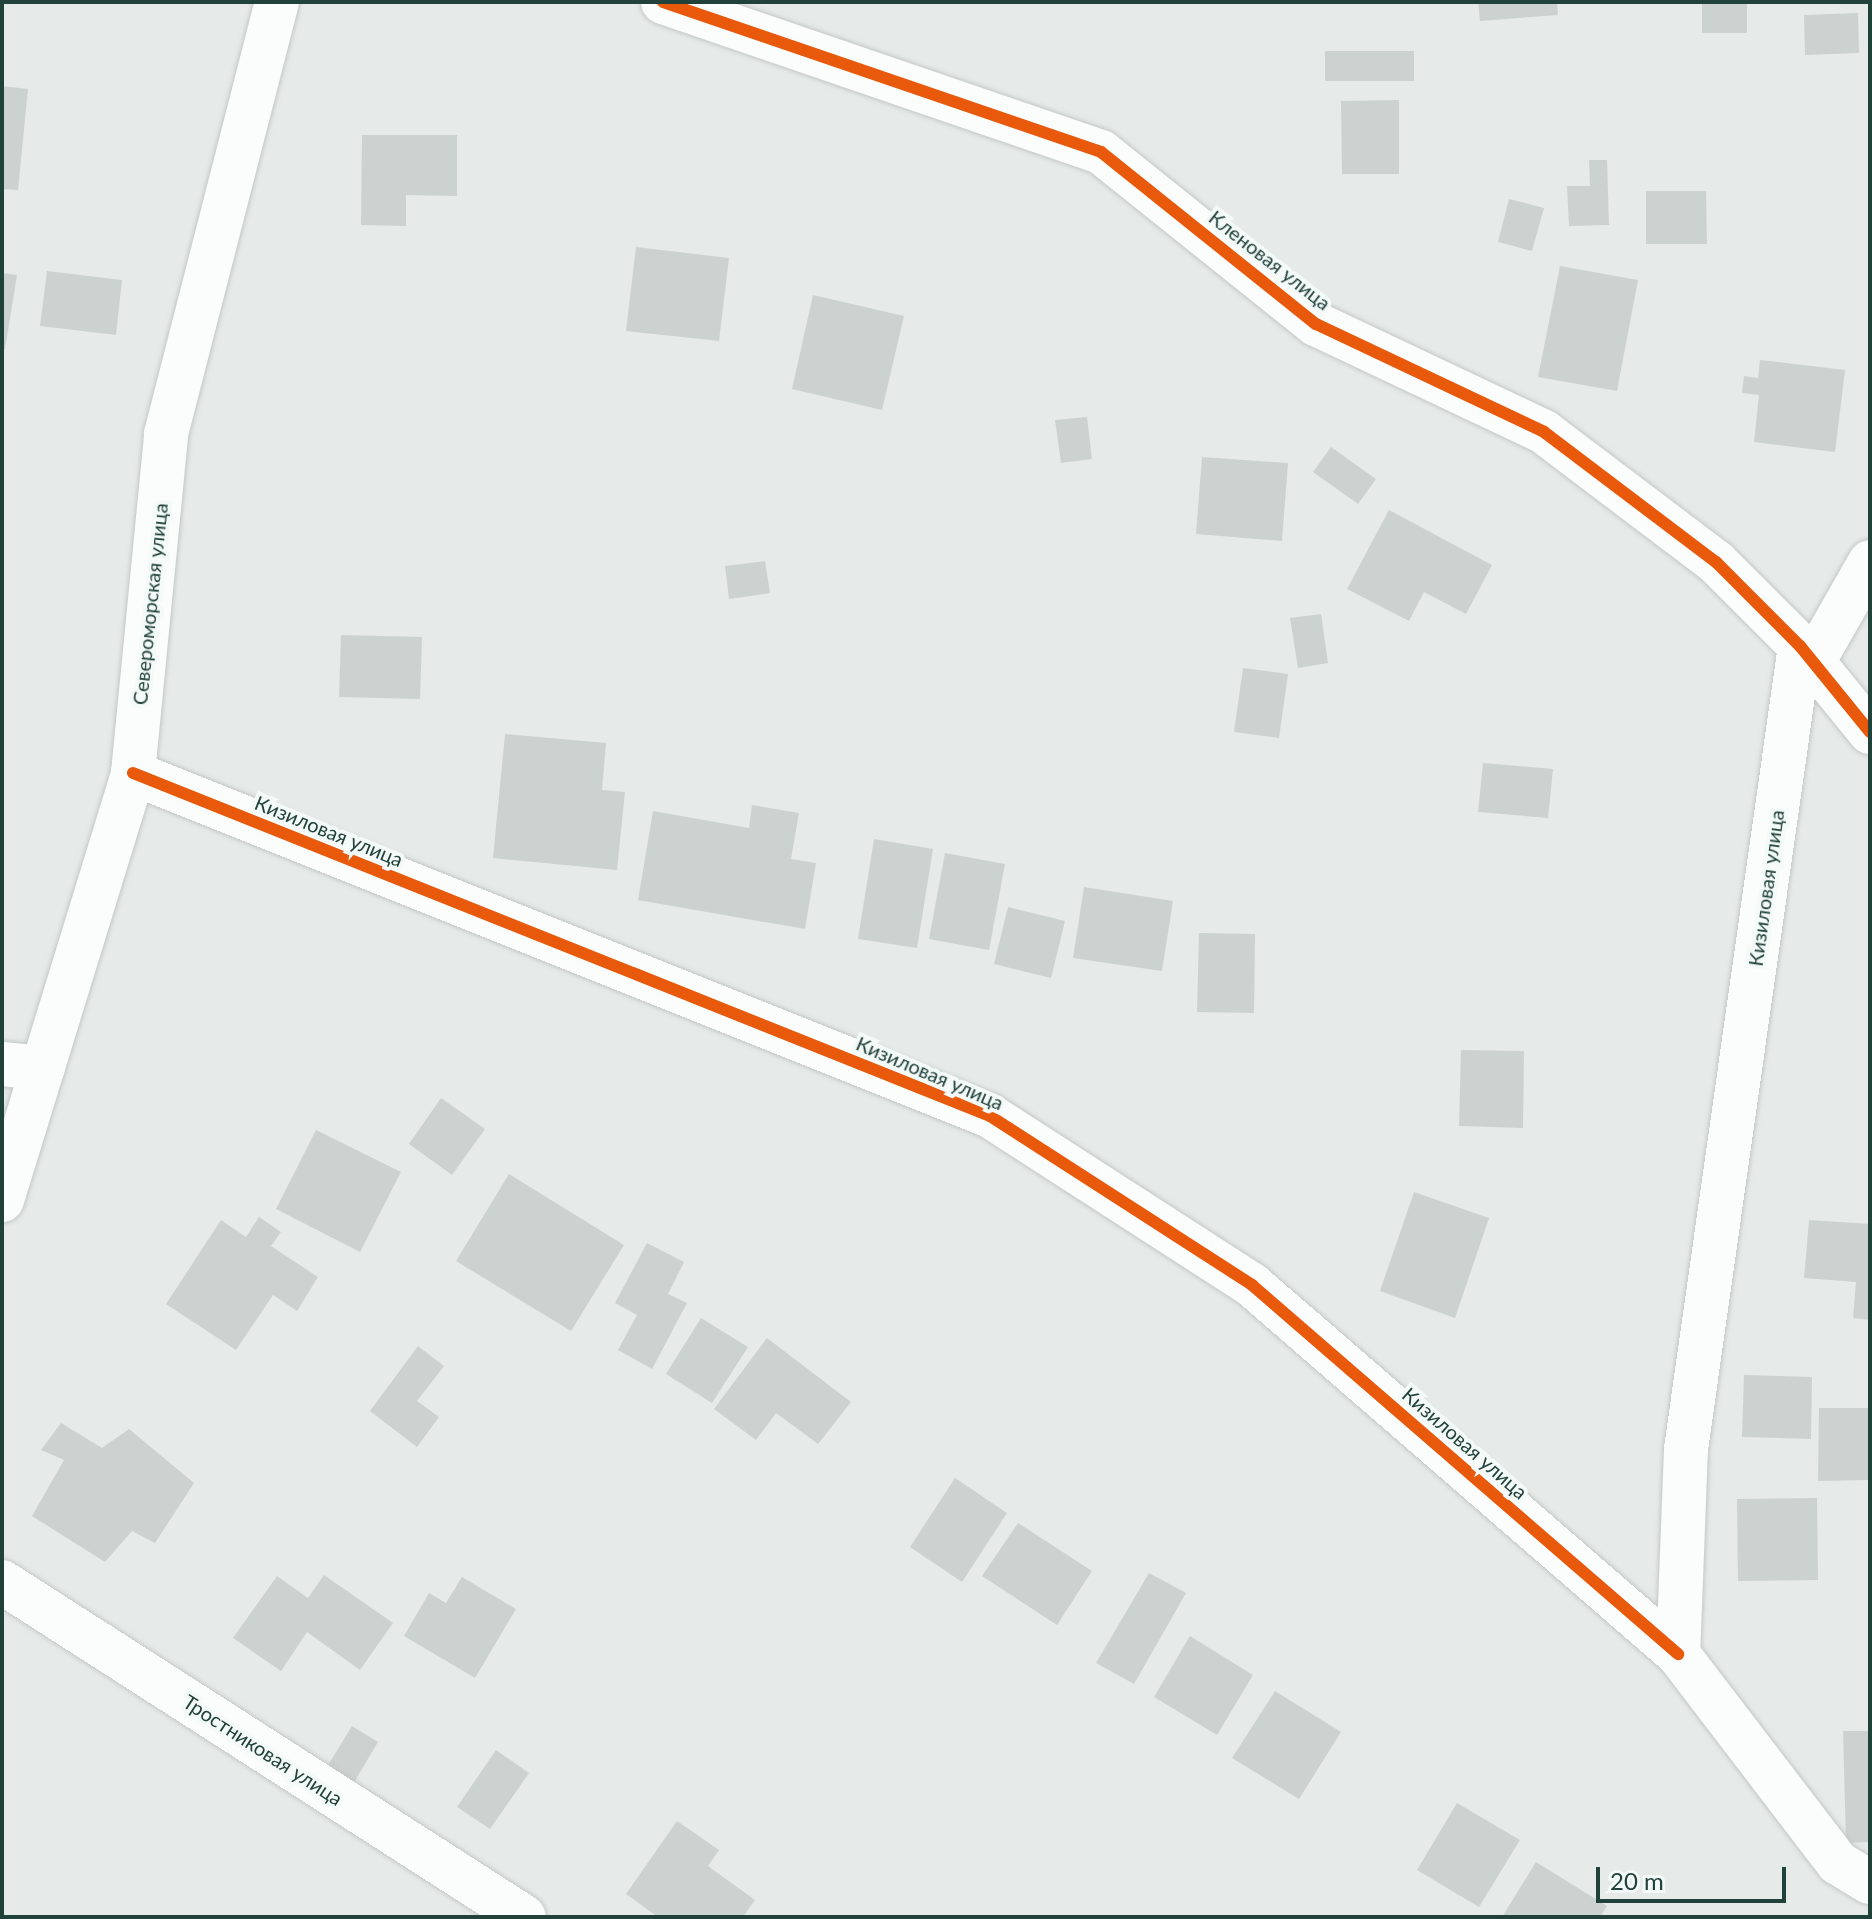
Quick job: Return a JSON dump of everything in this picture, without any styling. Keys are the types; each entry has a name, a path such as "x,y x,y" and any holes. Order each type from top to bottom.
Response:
{"street":[{"name":"Североморская улица","path":"2,1200 22,1066 133,773 166,434 277,2"},
{"name":"Кленовая улица","path":"663,2 1101,152 1316,324 1544,432 1716,562 1807,654 1870,732"},
{"path":"1807,654 1870,562"},
{"name":"Кизиловая улица","path":"1678,1654 1686,1449 1807,654"},
{"name":"Кизиловая улица","path":"133,773 990,1116 1252,1285 1678,1654 1859,1870"},
{"name":"Тростниковая улица","path":"2,1582 524,1917"}],"building":[{"path":"1478,2 1557,2 1558,15 1480,21"},
{"path":"1702,2 1747,2 1747,33 1702,33"},
{"path":"1858,13 1859,53 1805,55 1804,15"},
{"path":"1325,51 1414,51 1414,81 1325,81"},
{"path":"2,86 28,89 18,190 2,189"},
{"path":"1399,100 1399,174 1342,174 1341,101"},
{"path":"362,135 457,135 457,196 406,195 406,226 361,225"},
{"path":"1589,160 1607,160 1609,225 1569,226 1567,186 1590,186"},
{"path":"1646,191 1706,191 1707,244 1646,244"},
{"path":"1509,199 1544,208 1532,251 1498,242"},
{"path":"636,247 729,258 719,341 626,331"},
{"path":"1560,266 1638,280 1617,391 1538,377"},
{"path":"47,271 122,280 116,335 40,326"},
{"path":"2,273 17,275 5,349 2,349"},
{"path":"813,295 904,316 882,410 792,389"},
{"path":"1760,360 1845,370 1835,452 1754,442 1759,395 1742,393 1744,376 1758,378"},
{"path":"1087,417 1092,459 1061,463 1055,420"},
{"path":"1331,447 1376,479 1358,504 1313,472"},
{"path":"1202,457 1288,463 1282,541 1196,534"},
{"path":"1389,510 1492,565 1466,614 1424,592 1409,621 1347,589"},
{"path":"765,561 770,593 729,599 725,566"},
{"path":"1321,614 1328,663 1298,668 1290,618"},
{"path":"341,635 422,637 420,699 339,697"},
{"path":"1243,668 1288,674 1279,738 1234,732"},
{"path":"505,734 606,743 602,790 625,792 617,870 493,858"},
{"path":"1483,763 1553,769 1548,818 1478,812"},
{"path":"752,805 799,813 791,859 816,863 805,929 638,900 653,811 749,828"},
{"path":"874,839 933,849 917,948 858,939"},
{"path":"945,853 1005,864 989,950 929,939"},
{"path":"1084,887 1173,901 1162,971 1073,958"},
{"path":"1008,907 1065,921 1051,978 994,964"},
{"path":"1199,933 1255,934 1254,1013 1197,1012"},
{"path":"1461,1050 1524,1051 1523,1128 1459,1126"},
{"path":"441,1098 485,1129 452,1175 409,1144"},
{"path":"316,1130 401,1172 360,1252 276,1209"},
{"path":"509,1174 624,1245 571,1331 456,1261"},
{"path":"1414,1192 1489,1218 1455,1318 1380,1291"},
{"path":"259,1217 281,1232 271,1246 318,1277 297,1311 273,1295 236,1350 166,1304 221,1220 246,1237"},
{"path":"1809,1220 1870,1224 1870,1320 1853,1318 1856,1282 1804,1278"},
{"path":"647,1243 684,1262 668,1294 687,1303 652,1369 618,1350 637,1315 615,1303"},
{"path":"701,1318 748,1347 712,1403 666,1374"},
{"path":"767,1338 851,1402 818,1444 776,1413 756,1440 714,1409"},
{"path":"418,1346 444,1366 417,1401 439,1417 417,1447 370,1411"},
{"path":"1744,1375 1812,1377 1811,1439 1742,1437"},
{"path":"1819,1408 1870,1408 1870,1480 1818,1481"},
{"path":"61,1423 102,1448 129,1429 194,1483 155,1543 132,1531 105,1562 32,1516 64,1460 41,1450"},
{"path":"955,1478 1007,1513 962,1582 910,1547"},
{"path":"1817,1498 1818,1580 1738,1581 1737,1499"},
{"path":"1018,1523 1092,1571 1057,1625 982,1576"},
{"path":"1149,1573 1186,1593 1134,1684 1096,1663"},
{"path":"324,1575 393,1623 360,1670 307,1632 281,1671 233,1638 277,1576 308,1598"},
{"path":"462,1577 516,1609 475,1678 404,1636 429,1593 446,1603"},
{"path":"1190,1636 1253,1675 1217,1735 1154,1697"},
{"path":"1275,1691 1341,1732 1299,1799 1232,1758"},
{"path":"352,1726 378,1742 349,1791 322,1775"},
{"path":"1843,1731 1870,1731 1870,1842 1846,1843"},
{"path":"496,1750 529,1773 490,1829 457,1807"},
{"path":"1457,1803 1520,1840 1479,1907 1417,1870"},
{"path":"677,1821 719,1850 708,1866 755,1900 743,1917 658,1917 626,1894"},
{"path":"1536,1862 1607,1906 1600,1917 1502,1917"}],"cycle path":[{"path":"663,2 1101,152 1316,324 1544,432 1716,562 1800,646 1870,732"},
{"path":"133,773 990,1116 1252,1285 1678,1654"}]}
